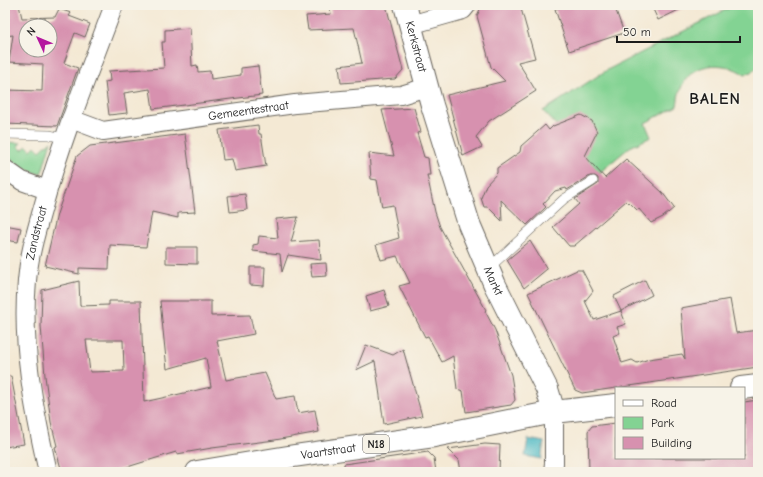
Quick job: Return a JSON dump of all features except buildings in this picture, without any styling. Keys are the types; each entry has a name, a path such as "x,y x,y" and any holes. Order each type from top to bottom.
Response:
{"main road":[{"name":"Kerkstraat","path":"407,15 427,87"},
{"name":"Markt","path":"427,87 469,224 488,269 547,390 554,412"},
{"path":"745,388 758,386"},
{"name":"N18","path":"554,412 615,405"},
{"name":"Vaartstraat","path":"197,472 294,456 434,436 554,412"}],"street":[{"name":"Zandstraat","path":"48,472 37,426 28,367 26,310 27,282 31,249 47,190 64,138 114,5"},
{"path":"407,15 463,10 467,5"},
{"name":"Gemeentestraat","path":"71,119 103,131 294,104 401,95 427,87"},
{"path":"5,169 22,181 47,190"},
{"name":"Markt","path":"553,467 554,412"}],"lane":[{"path":"5,134 49,135 64,138"},
{"path":"488,269 564,199 593,181"}],"green space":[{"path":"735,5 758,5 758,68 745,75 736,70 717,65 699,69 691,74 684,81 678,96 677,106 645,123 651,137 630,147 599,173 578,149 587,119 585,118 563,132 543,111 607,70"},
{"path":"51,141 42,172 39,174 22,167 5,155 5,142 21,143 18,146 22,150 27,146 31,150 35,146 40,151"}],"water":[{"path":"528,439 544,442 541,459 525,456"}],"district":[{"name":"BALEN","path":"715,99"}]}
